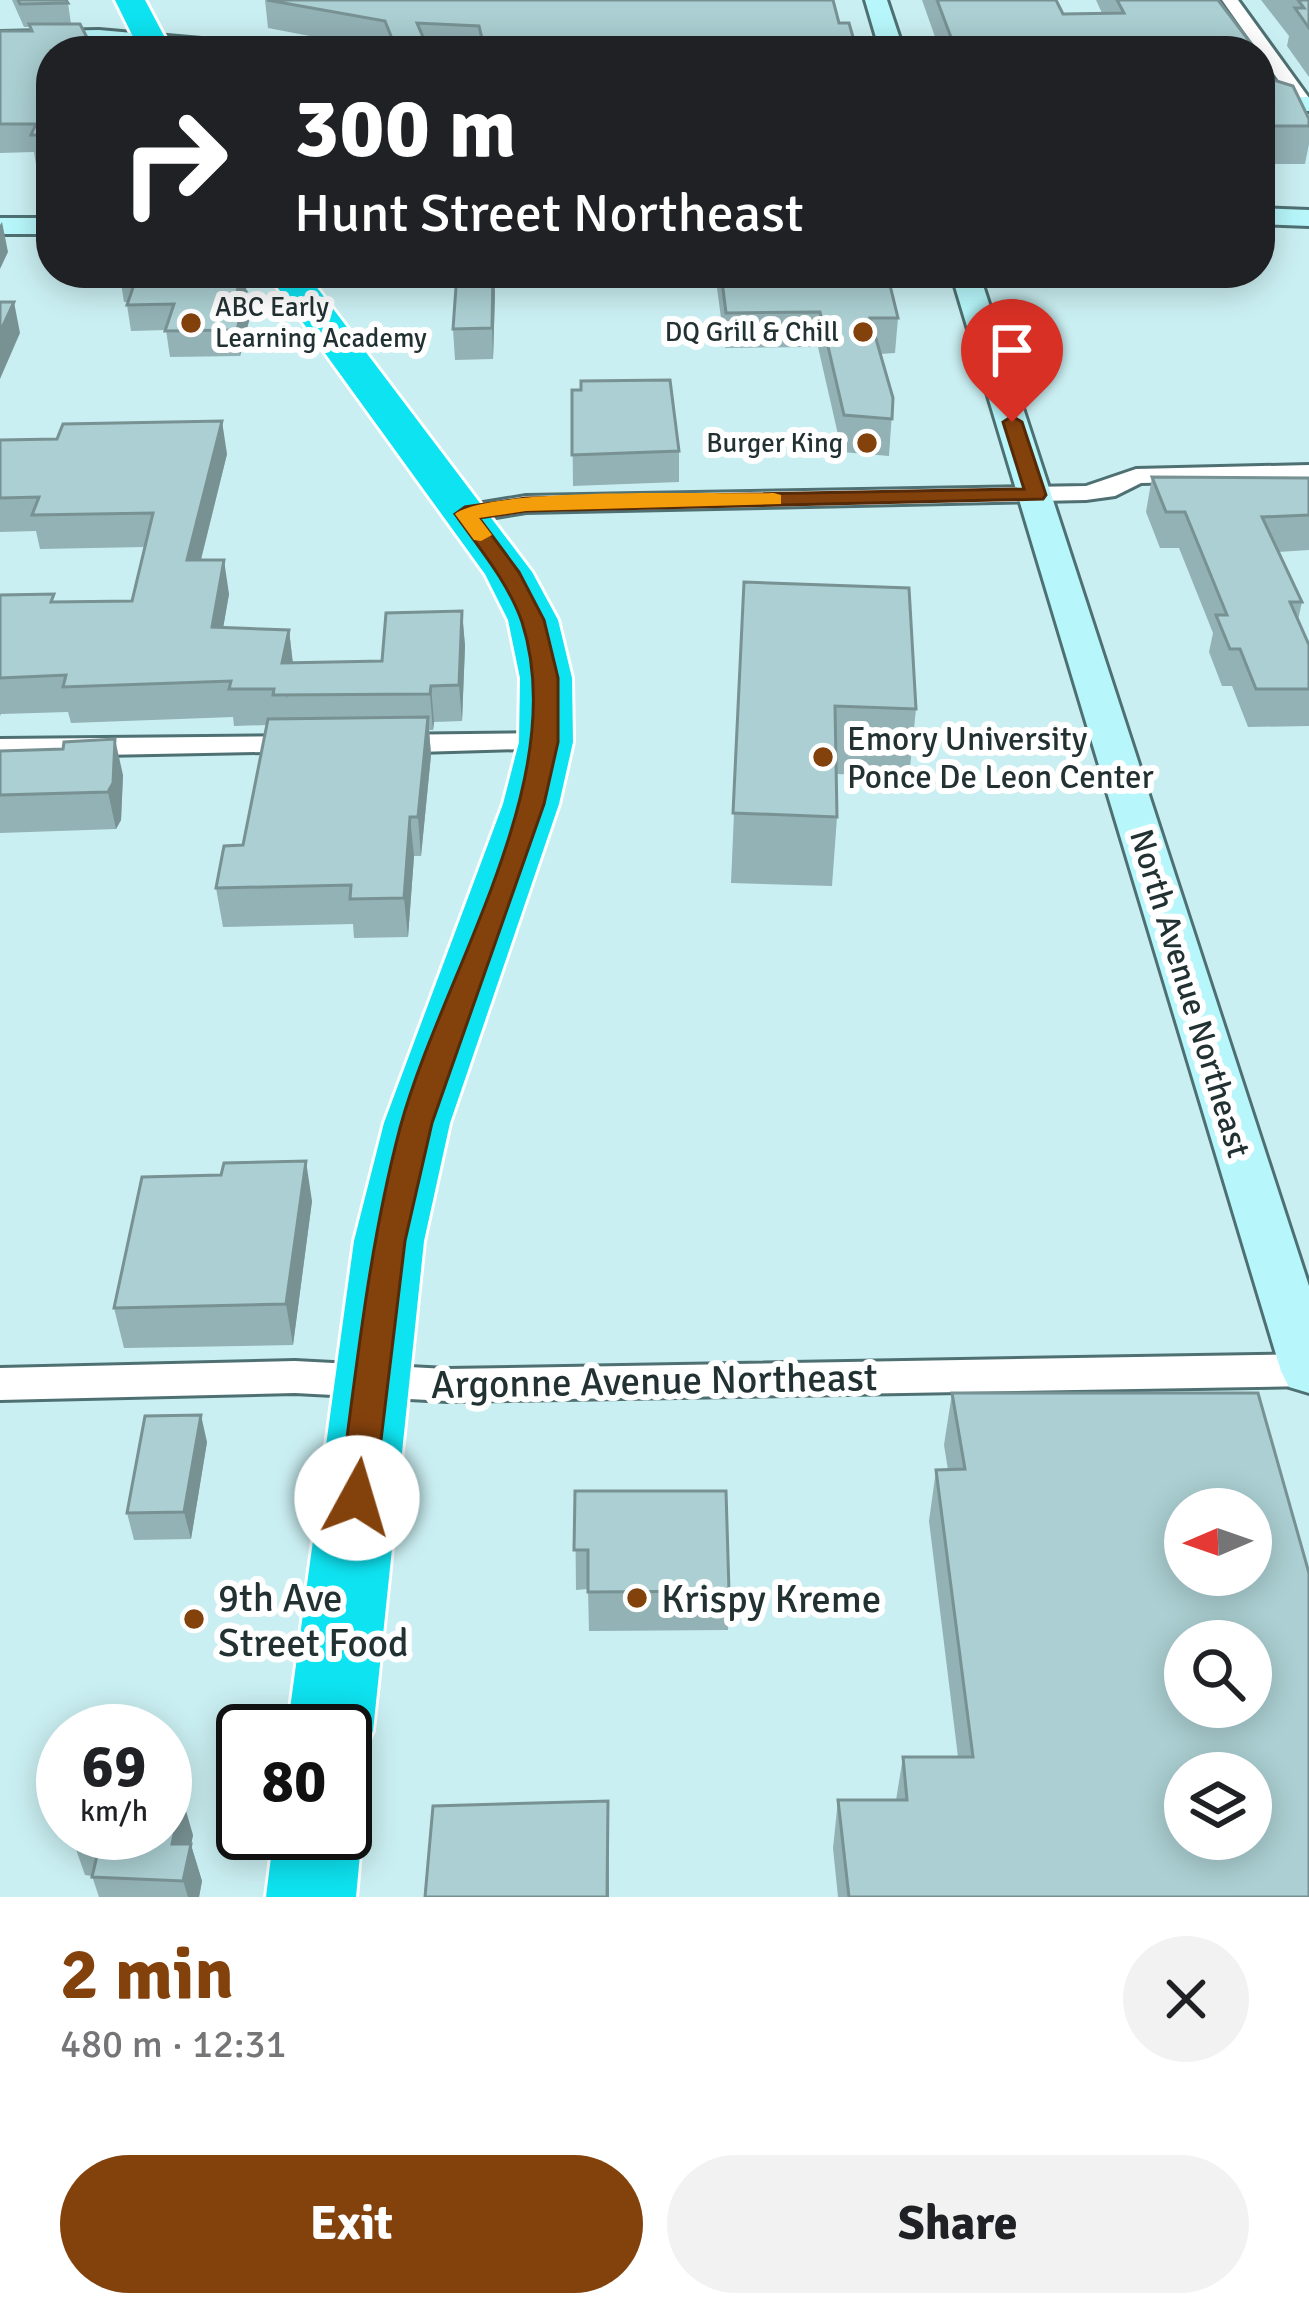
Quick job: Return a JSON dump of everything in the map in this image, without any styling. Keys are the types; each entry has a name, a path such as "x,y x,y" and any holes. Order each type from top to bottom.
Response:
{"highway":[{"path":"130,0 149,36"},
{"path":"297,288 508,572 532,620 546,678 546,742 531,804 417,1123 389,1241 333,1704"},
{"path":"311,1897 316,1860"}],"main road":[{"path":"875,0 887,36"},
{"path":"0,38 36,40"},
{"path":"1275,104 1307,104"},
{"path":"1275,217 1309,218"},
{"path":"0,226 36,226"},
{"name":"North Avenue Northeast","path":"969,288 1309,1370"}],"street":[{"path":"1230,0 1257,36"},
{"path":"1275,61 1307,104"},
{"path":"465,514 526,504 1036,495 1106,491 1136,476 1309,472"},
{"path":"0,748 546,742"},
{"name":"Argonne Avenue Northeast","path":"0,1384 295,1376 447,1385 1309,1370"}],"building":[{"path":"18,0 66,0 68,3 20,4"},
{"path":"267,0 833,0 839,23 849,23 853,36 481,36 479,26 417,23 423,36 391,36 385,21"},
{"path":"937,0 1056,0 1063,14 1124,13 1117,0 1218,0 1246,36 950,36"},
{"path":"1298,0 1309,0 1309,28 1295,8 1304,8"},
{"path":"29,24 80,24 86,36 36,36 36,124 0,124 0,31 32,31"},
{"path":"1275,80 1293,86 1309,126 1275,126"},
{"path":"133,288 238,288 237,292 246,292 237,330 165,331 174,304 127,305"},
{"path":"456,288 493,288 492,328 453,329"},
{"path":"723,288 891,288 898,318 870,318 893,398 892,419 844,415 820,312 726,313"},
{"path":"0,302 14,302 0,332"},
{"path":"670,380 679,451 572,455 572,390 581,390 581,381"},
{"path":"222,421 187,560 224,560 212,627 289,630 282,663 382,661 386,613 462,611 459,685 431,686 430,694 273,695 274,689 229,689 231,681 63,687 66,675 0,678 0,595 54,594 51,602 132,601 153,513 32,515 39,497 0,498 0,440 57,439 63,424"},
{"path":"1152,477 1309,478 1309,515 1262,517 1302,602 1290,602 1309,645 1309,689 1256,689 1240,649 1230,649 1216,615 1227,615 1185,512 1166,512"},
{"name":"Emory University Ponce De Leon Center","path":"744,582 909,588 916,709 835,706 837,817 733,813"},
{"path":"428,717 418,817 410,817 404,898 350,899 351,885 216,888 224,846 243,845 268,719"},
{"path":"115,739 113,783 108,792 0,795 0,751 63,749 64,742"},
{"path":"306,1161 286,1304 114,1308 142,1177 221,1175 224,1163"},
{"path":"952,1393 1258,1393 1309,1573 1309,1897 849,1897 838,1800 907,1800 903,1757 973,1757 936,1470 965,1469"},
{"path":"201,1415 184,1512 127,1513 145,1416"},
{"path":"575,1491 726,1491 729,1591 588,1592 588,1550 574,1550"},
{"path":"608,1801 607,1897 425,1897 433,1806"},
{"path":"96,1860 188,1860 183,1881 92,1877"}],"slow traffic":[{"path":"481,535 465,514 526,504 774,500"}],"place":[{"name":"ABC Early Learning Academy","path":"191,323"},
{"name":"DQ Grill & Chill","path":"863,332"},
{"name":"Burger King","path":"867,443"},
{"name":"Emory University Ponce De Leon Center","path":"823,757"},
{"name":"Krispy Kreme","path":"637,1598"},
{"name":"9th Ave Street Food","path":"194,1619"}],"route":[{"path":"357,1498 389,1241 417,1123 531,804 546,742 546,678 532,620 508,572 465,514 526,504 1036,495 1012,422"}]}
